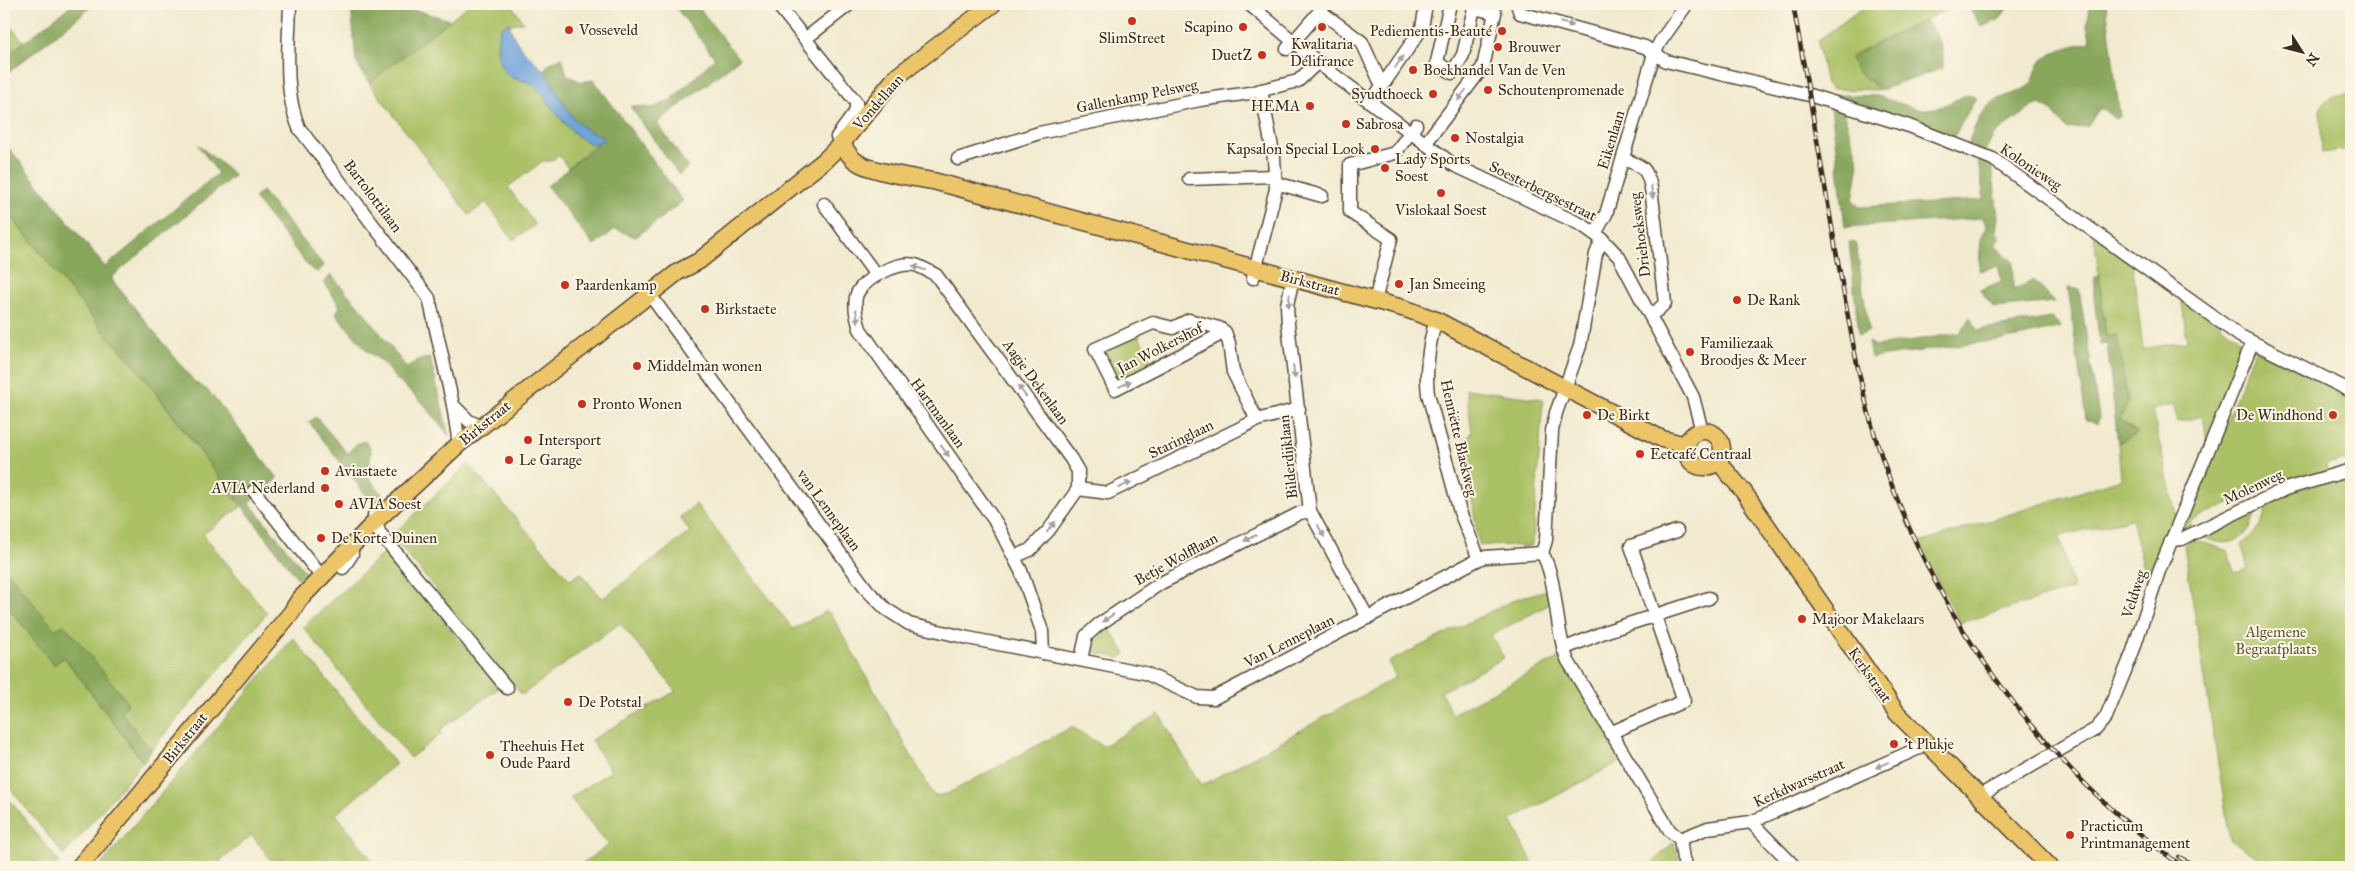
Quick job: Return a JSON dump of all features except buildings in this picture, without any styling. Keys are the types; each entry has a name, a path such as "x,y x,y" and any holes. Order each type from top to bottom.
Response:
{"main road":[{"name":"Vondellaan","path":"847,147 915,64 993,4"},
{"name":"Birkstraat","path":"376,523 400,507 468,445 652,299 678,272 698,260 787,191 820,177 832,168 847,147 890,163 913,176 1255,273 1293,278 1436,320 1662,439 1686,445"},
{"name":"Birkstraat","path":"78,867 321,576 480,426 652,299"},
{"path":"1702,431 1710,431 1719,439 1722,450 1718,461 1708,467 1697,466 1689,459 1686,445 1693,434 1702,431"},
{"name":"Kerkstraat","path":"1718,461 1743,491 1897,713 1979,796 2041,864"},
{"name":"Birkstraat","path":"293,611 305,604 343,568 355,544"}],"street":[{"name":"Bartolottilaan","path":"290,4 288,93 291,109 300,128 429,298 453,406 459,444"},
{"path":"777,4 805,39 850,4"},
{"path":"1371,102 1422,28 1426,4"},
{"path":"1425,144 1483,67 1495,13 1474,8 1463,55 1452,73 1437,62 1450,4"},
{"name":"Eikenlaan","path":"1542,553 1546,540 1552,431 1564,388 1580,346 1598,237 1654,54 1686,4"},
{"name":"Soesterbergsestraat","path":"1250,7 1290,46 1318,62 1371,102 1413,129 1425,144 1454,165 1564,216 1598,237 1619,257 1693,397 1702,431"},
{"path":"1290,46 1320,8 1362,42 1382,86"},
{"name":"Kolonieweg","path":"1518,8 1646,47 1666,62 1816,97 1909,126 1993,159 2252,343 2351,391"},
{"name":"Vondellaan","path":"799,171 836,138 856,111 856,102 805,39"},
{"name":"Gallenkamp Pelsweg","path":"958,159 1039,132 1200,100 1261,90 1301,80 1318,62"},
{"path":"1255,273 1276,189 1274,158 1261,90"},
{"path":"1375,301 1391,239 1350,212 1350,165 1395,153 1413,129"},
{"name":"Driehoeksweg","path":"1623,159 1639,165 1648,173 1651,188 1665,303 1650,315"},
{"path":"1190,179 1275,179 1322,196"},
{"path":"824,204 876,275"},
{"name":"Aagje Dekenlaan","path":"876,275 898,264 914,265 936,275 1072,459 1078,471 1078,490"},
{"name":"Hartmanlaan","path":"876,275 857,295 855,313 860,328 997,524 1022,572 1042,631 1043,653"},
{"name":"Bilderdijklaan","path":"1293,278 1287,305 1310,511 1368,618"},
{"name":"van Lenneplaan","path":"652,299 868,591 886,609 909,624 1043,653"},
{"name":"Jan Wolkershof","path":"1225,332 1115,389 1095,349 1153,323 1173,328 1189,320 1219,328 1225,332 1229,343 1233,372 1257,420"},
{"name":"Henriëtte Blaekweg","path":"1436,320 1427,384 1428,394 1460,512 1479,559"},
{"name":"Veldweg","path":"1979,796 2096,730 2106,717 2132,654 2171,540 2252,343"},
{"path":"453,406 469,421 480,426"},
{"name":"Staringlaan","path":"1078,490 1108,493 1257,420 1299,409"},
{"name":"Molenweg","path":"2171,540 2182,539 2285,489 2351,470"},
{"path":"1014,557 1030,550 1049,530 1078,490"},
{"path":"254,491 321,576"},
{"name":"Betje Wolfflaan","path":"1081,660 1086,636 1098,625 1161,583 1300,513 1310,511"},
{"path":"376,523 507,688"},
{"path":"1610,733 1684,701 1631,546 1677,531"},
{"path":"1542,553 1548,563 1563,649 1610,733 1670,831 1680,839 1686,867"},
{"name":"Van Lenneplaan","path":"1043,653 1145,673 1197,697 1214,698 1479,559 1542,553"},
{"path":"1563,649 1608,631 1709,598"},
{"name":"Kerkdwarsstraat","path":"1680,839 1708,828 1751,822 1917,749 1924,742"},
{"path":"1751,822 1795,867"}],"green space":[{"path":"73,4 95,4 4,76 4,58"},
{"path":"351,4 382,4 392,15 405,4 410,4 415,10 450,20 369,83 356,62"},
{"path":"470,4 511,4 523,22 502,26 497,48 504,65 513,78 535,86 569,129 577,136 597,143 568,168 559,155 551,161 543,161 508,187 535,225 513,240 486,202 469,215 369,83"},
{"path":"673,4 696,4 739,59 657,123 688,167 679,175 630,106 653,108 671,100 715,58"},
{"path":"1868,4 1958,4 1855,54 1852,62 1860,75 1881,90 1831,89 1826,84 1817,41"},
{"path":"1966,4 2010,4 2000,19 1982,27"},
{"path":"2089,4 2106,4 2120,117 2115,119 2103,109 2099,109 2088,126 2067,129 2053,112 2041,104 2035,105 1994,135 1984,153 1967,146 1976,125 1988,106 2029,85 2039,65 2051,54 2091,42 2087,25"},
{"path":"4,18 24,42 4,58"},
{"path":"1926,20 1940,42 1943,54 1943,68 1881,90 1855,69 1851,57 1855,54"},
{"path":"562,57 567,75 581,82 594,80 683,201 636,237 615,229 594,246 547,186 603,140 585,129 570,115 543,70 550,63"},
{"path":"2351,93 2351,149 2322,153 2320,110 2322,105 2332,97"},
{"path":"1968,94 1976,98 1952,140 1837,95 1877,96 1920,110 1940,107"},
{"path":"1831,105 1843,110 1859,163 1853,200 1859,207 1984,200 1978,159 1992,165 1998,217 1996,231 2000,237 1995,246 2013,261 2013,290 2034,280 2054,302 1994,308 1980,290 2002,281 1998,266 1979,271 1981,236 1987,228 1983,218 1845,227"},
{"path":"4,142 105,267 218,173 198,145 235,175 112,277 112,280 193,380 210,393 278,478 249,502 306,573 298,579 134,364 105,333 4,208"},
{"path":"262,191 324,266 318,272 309,267 254,198"},
{"path":"4,208 105,333 134,364 241,507 203,534 267,613 151,750 120,711 128,703 55,631 4,567"},
{"path":"2094,235 2132,261 2143,349 2187,341 2181,296 2237,337 2243,352 2208,446 2203,416 2178,422 2173,405 2152,410 2177,520 2149,590 2132,519 2059,536 2073,589 1960,623 1919,543 2121,479 2118,443 2137,432 2120,420 2117,335 2106,337"},
{"path":"1849,242 1856,243 1869,331 1859,335"},
{"path":"2099,274 2106,337 2117,335 2128,403 2120,420 2137,433 2118,443 2107,344 2100,345 2094,298 2094,277"},
{"path":"331,275 363,311 407,368 418,360 430,358 449,436 424,404 396,379 381,361 367,351 336,314 340,306 324,283"},
{"path":"2068,288 2079,289 2099,417 2097,424 2086,420"},
{"path":"1970,317 1977,330 2052,318 2062,327 2018,337 1871,358 1868,342 1876,346 1960,333"},
{"path":"1136,330 1154,367 1117,385 1099,350"},
{"path":"2255,350 2351,395 2351,466 2348,467 2345,460 2326,464 2327,473 2292,484 2288,475 2189,522 2193,530 2182,531"},
{"path":"1466,389 1543,399 1533,540 1531,546 1479,545 1463,441 1472,433"},
{"path":"316,417 348,454 355,445 364,441 368,444 371,456 367,475 386,499 376,508 309,422"},
{"path":"468,464 570,580 581,573 602,599 690,532 680,517 696,504 793,629 827,611 831,614 934,796 947,794 1072,727 1103,746 1159,714 1201,786 1396,677 1388,662 1518,598 1548,590 1552,603 1491,635 1504,658 1441,692 1452,714 1564,655 1625,759 1511,820 1535,867 577,867 609,845 570,798 611,771 591,740 676,691 620,623 522,695 392,536"},
{"name":"Algemene Begraafplaats","path":"2351,473 2351,867 2273,867 2230,840 2184,545 2193,539 2228,551 2234,573 2248,569 2242,545 2260,526 2266,506 2275,497"},
{"path":"2256,507 2250,528 2237,540 2229,543 2220,543 2200,535"},
{"path":"386,551 499,688 442,728 441,734 410,758 303,627"},
{"path":"4,567 55,630 63,625 69,630 126,700 127,706 120,711 151,750 143,762 64,657 53,664 4,602"},
{"path":"4,602 53,664 64,657 143,762 64,855 4,781"},
{"path":"1109,628 1126,654 1120,658 1097,653 1094,646 1095,641"},
{"path":"293,638 396,764 336,814 377,867 288,867 280,858 273,863 252,835 220,861 222,867 99,867"},
{"path":"4,793 59,862 54,867 4,867"},
{"path":"1674,842 1681,867 1648,867"}],"water":[{"path":"509,23 512,33 521,48 549,78 570,114 583,127 592,133 604,137 597,143 588,142 577,136 534,85 513,78 502,68 498,55 498,40 502,26"}],"railway":[{"path":"1793,4 1853,345 1869,416 1898,502 1926,563 1958,622 1995,678 2036,731 2081,780 2130,825 2183,867"},
{"path":"2179,857 2197,867"}],"place":[{"name":"SlimStreet","path":"1132,21"},
{"name":"Scapino","path":"1243,27"},
{"name":"Kwalitaria Délifrance","path":"1322,27"},
{"name":"Vosseveld","path":"569,30"},
{"name":"Pediementis-Beauté","path":"1502,31"},
{"name":"Brouwer","path":"1498,47"},
{"name":"DuetZ","path":"1262,55"},
{"name":"Boekhandel Van de Ven","path":"1413,70"},
{"name":"Schoutenpromenade","path":"1488,90"},
{"name":"Syudthoeck","path":"1433,94"},
{"name":"HEMA","path":"1310,106"},
{"name":"Sabrosa","path":"1346,124"},
{"name":"Nostalgia","path":"1455,138"},
{"name":"Kapsalon Special Look","path":"1375,149"},
{"name":"Lady Sports Soest","path":"1385,168"},
{"name":"Vislokaal Soest","path":"1441,193"},
{"name":"Jan Smeeing","path":"1399,284"},
{"name":"Paardenkamp","path":"565,285"},
{"name":"De Rank","path":"1737,300"},
{"name":"Birkstaete","path":"705,309"},
{"name":"Familiezaak Broodjes & Meer","path":"1690,352"},
{"name":"Middelman wonen","path":"637,366"},
{"name":"Pronto Wonen","path":"582,404"},
{"name":"De Birkt","path":"1587,415"},
{"name":"De Windhond","path":"2333,415"},
{"name":"Intersport","path":"528,440"},
{"name":"Eetcafé Centraal","path":"1640,454"},
{"name":"Le Garage","path":"509,460"},
{"name":"Aviastaete","path":"325,471"},
{"name":"AVIA Nederland","path":"325,488"},
{"name":"AVIA Soest","path":"339,504"},
{"name":"De Korte Duinen","path":"321,538"},
{"name":"Majoor Makelaars","path":"1802,619"},
{"name":"De Potstal","path":"568,702"},
{"name":"'t Plukje","path":"1894,744"},
{"name":"Theehuis Het Oude Paard","path":"490,755"},
{"name":"Practicum Printmanagement","path":"2070,835"}]}
